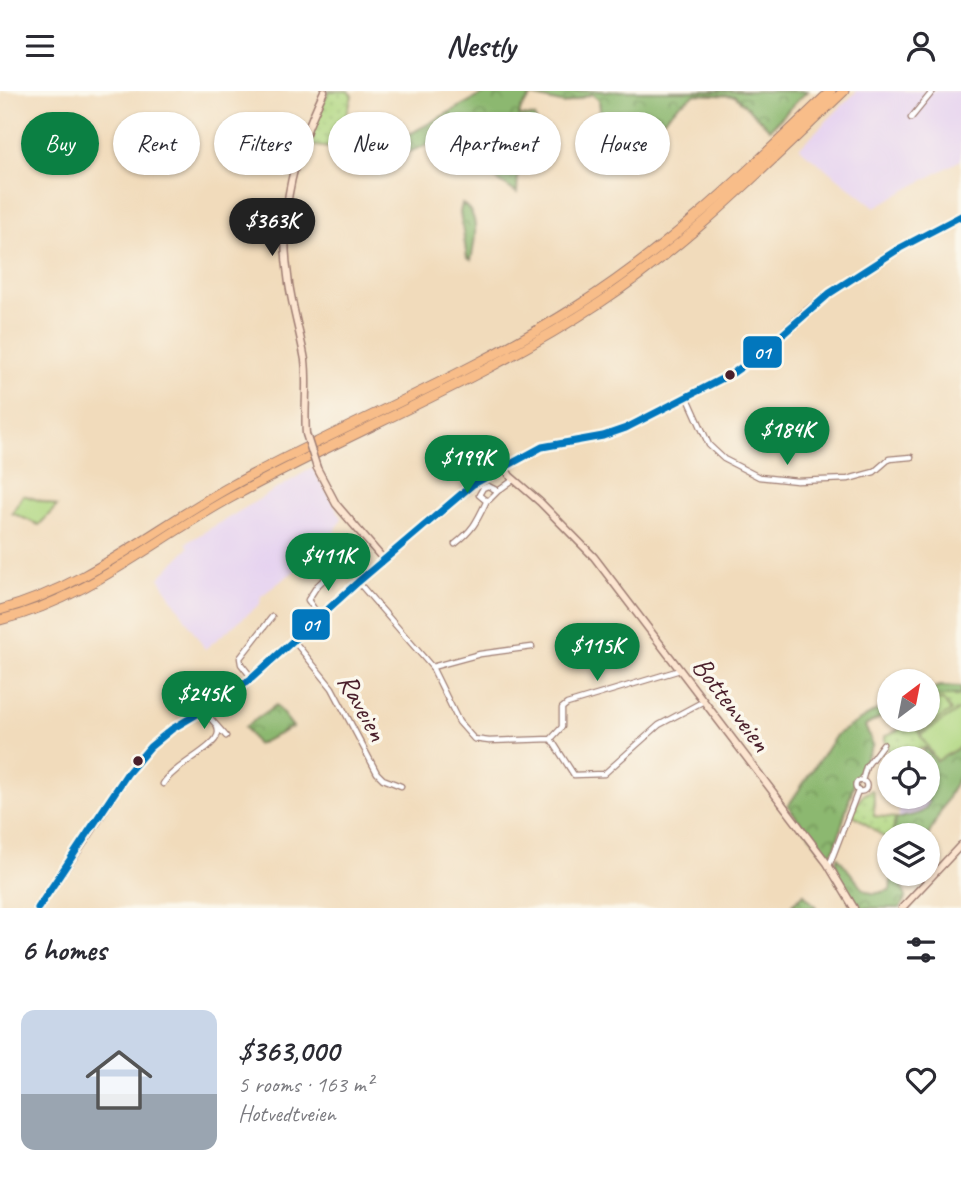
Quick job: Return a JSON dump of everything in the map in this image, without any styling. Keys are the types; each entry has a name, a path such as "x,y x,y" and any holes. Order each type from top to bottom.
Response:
{"highway":[{"path":"0,610 40,598 81,579 222,491 512,344 576,307 680,231 831,91"},
{"path":"0,620 44,606 94,583 238,493 484,369 581,315 631,282 687,238 844,91"}],"main road":[{"path":"324,91 298,153 288,192 285,222 287,275 305,362 306,434 317,468 341,510 384,560"},
{"path":"38,908 141,756 172,729 252,678 358,582 463,493 504,466 548,445 617,432 747,363 816,303 858,274 961,216"},
{"name":"Bottenveien","path":"504,466 513,479 585,547 829,866 854,908"},
{"path":"902,908 961,845"}],"street":[{"path":"911,118 933,91"},
{"path":"687,396 709,445 724,459 759,477 797,481 848,479 874,472 889,459 911,457"},
{"path":"455,544 475,526 487,500 513,479"},
{"path":"487,500 479,495 483,488 488,486 498,491"},
{"path":"320,617 308,600 317,586 334,570"},
{"path":"358,582 432,667 459,722 474,739 551,739 562,727 561,712 567,704 680,670"},
{"path":"252,678 241,664 240,658 272,617"},
{"name":"Raveien","path":"293,641 332,688 370,764 383,779 401,786"},
{"path":"432,667 480,654 532,647"},
{"path":"551,739 574,775 604,774 659,726 704,701"},
{"path":"204,710 226,736"},
{"path":"163,784 215,740 217,726"},
{"path":"829,866 858,791 856,785 862,781 866,767 883,744"}],"shaded area":[{"path":"857,91 961,91 961,160 875,207 799,148"},
{"path":"312,468 342,518 325,548 261,596 260,604 205,649 159,578 189,547 186,543"},
{"path":"899,809 926,809 919,815 899,818"}],"green space":[{"path":"329,91 348,91 352,96 347,112 328,112 328,148 314,146 314,122"},
{"path":"488,91 807,91 770,129 735,96 696,94 670,113 600,112 599,100 592,94 564,104 532,96 520,112 450,112"},
{"path":"425,126 425,146 411,151 411,133"},
{"path":"490,175 518,175 517,193"},
{"path":"462,204 468,208 474,221 475,237 471,260 467,258 460,212"},
{"path":"23,495 57,506 39,525 12,513"},
{"path":"940,686 961,687 961,695 940,696"},
{"path":"961,695 961,709 940,722 940,696"},
{"path":"940,700 943,700 951,711 940,718"},
{"path":"276,705 293,727 257,745 245,727"},
{"path":"961,709 961,746 940,759 940,746 927,746 920,735 925,732 940,732 940,722"},
{"path":"877,710 877,720 865,726 873,745 855,780 835,848 829,854 823,853 788,806 837,734"},
{"path":"894,732 925,732 920,735 927,746 887,746 884,737"},
{"path":"961,746 961,772 935,823 895,823 895,820 924,809 940,809 940,759"},
{"path":"872,790 874,816 899,818 895,823 877,823 877,832 851,813 863,795"},
{"path":"838,857 864,890 874,894 890,890 890,886 902,886 906,897 900,908 853,908 839,881 836,861"},
{"path":"804,894 816,908 796,908 792,904"}],"transit line":[{"name":"01","path":"38,908 127,774 150,747 172,729 252,678 358,582 472,485 542,447 603,436 626,428 733,373 760,354 830,293 900,248 961,216"}]}
